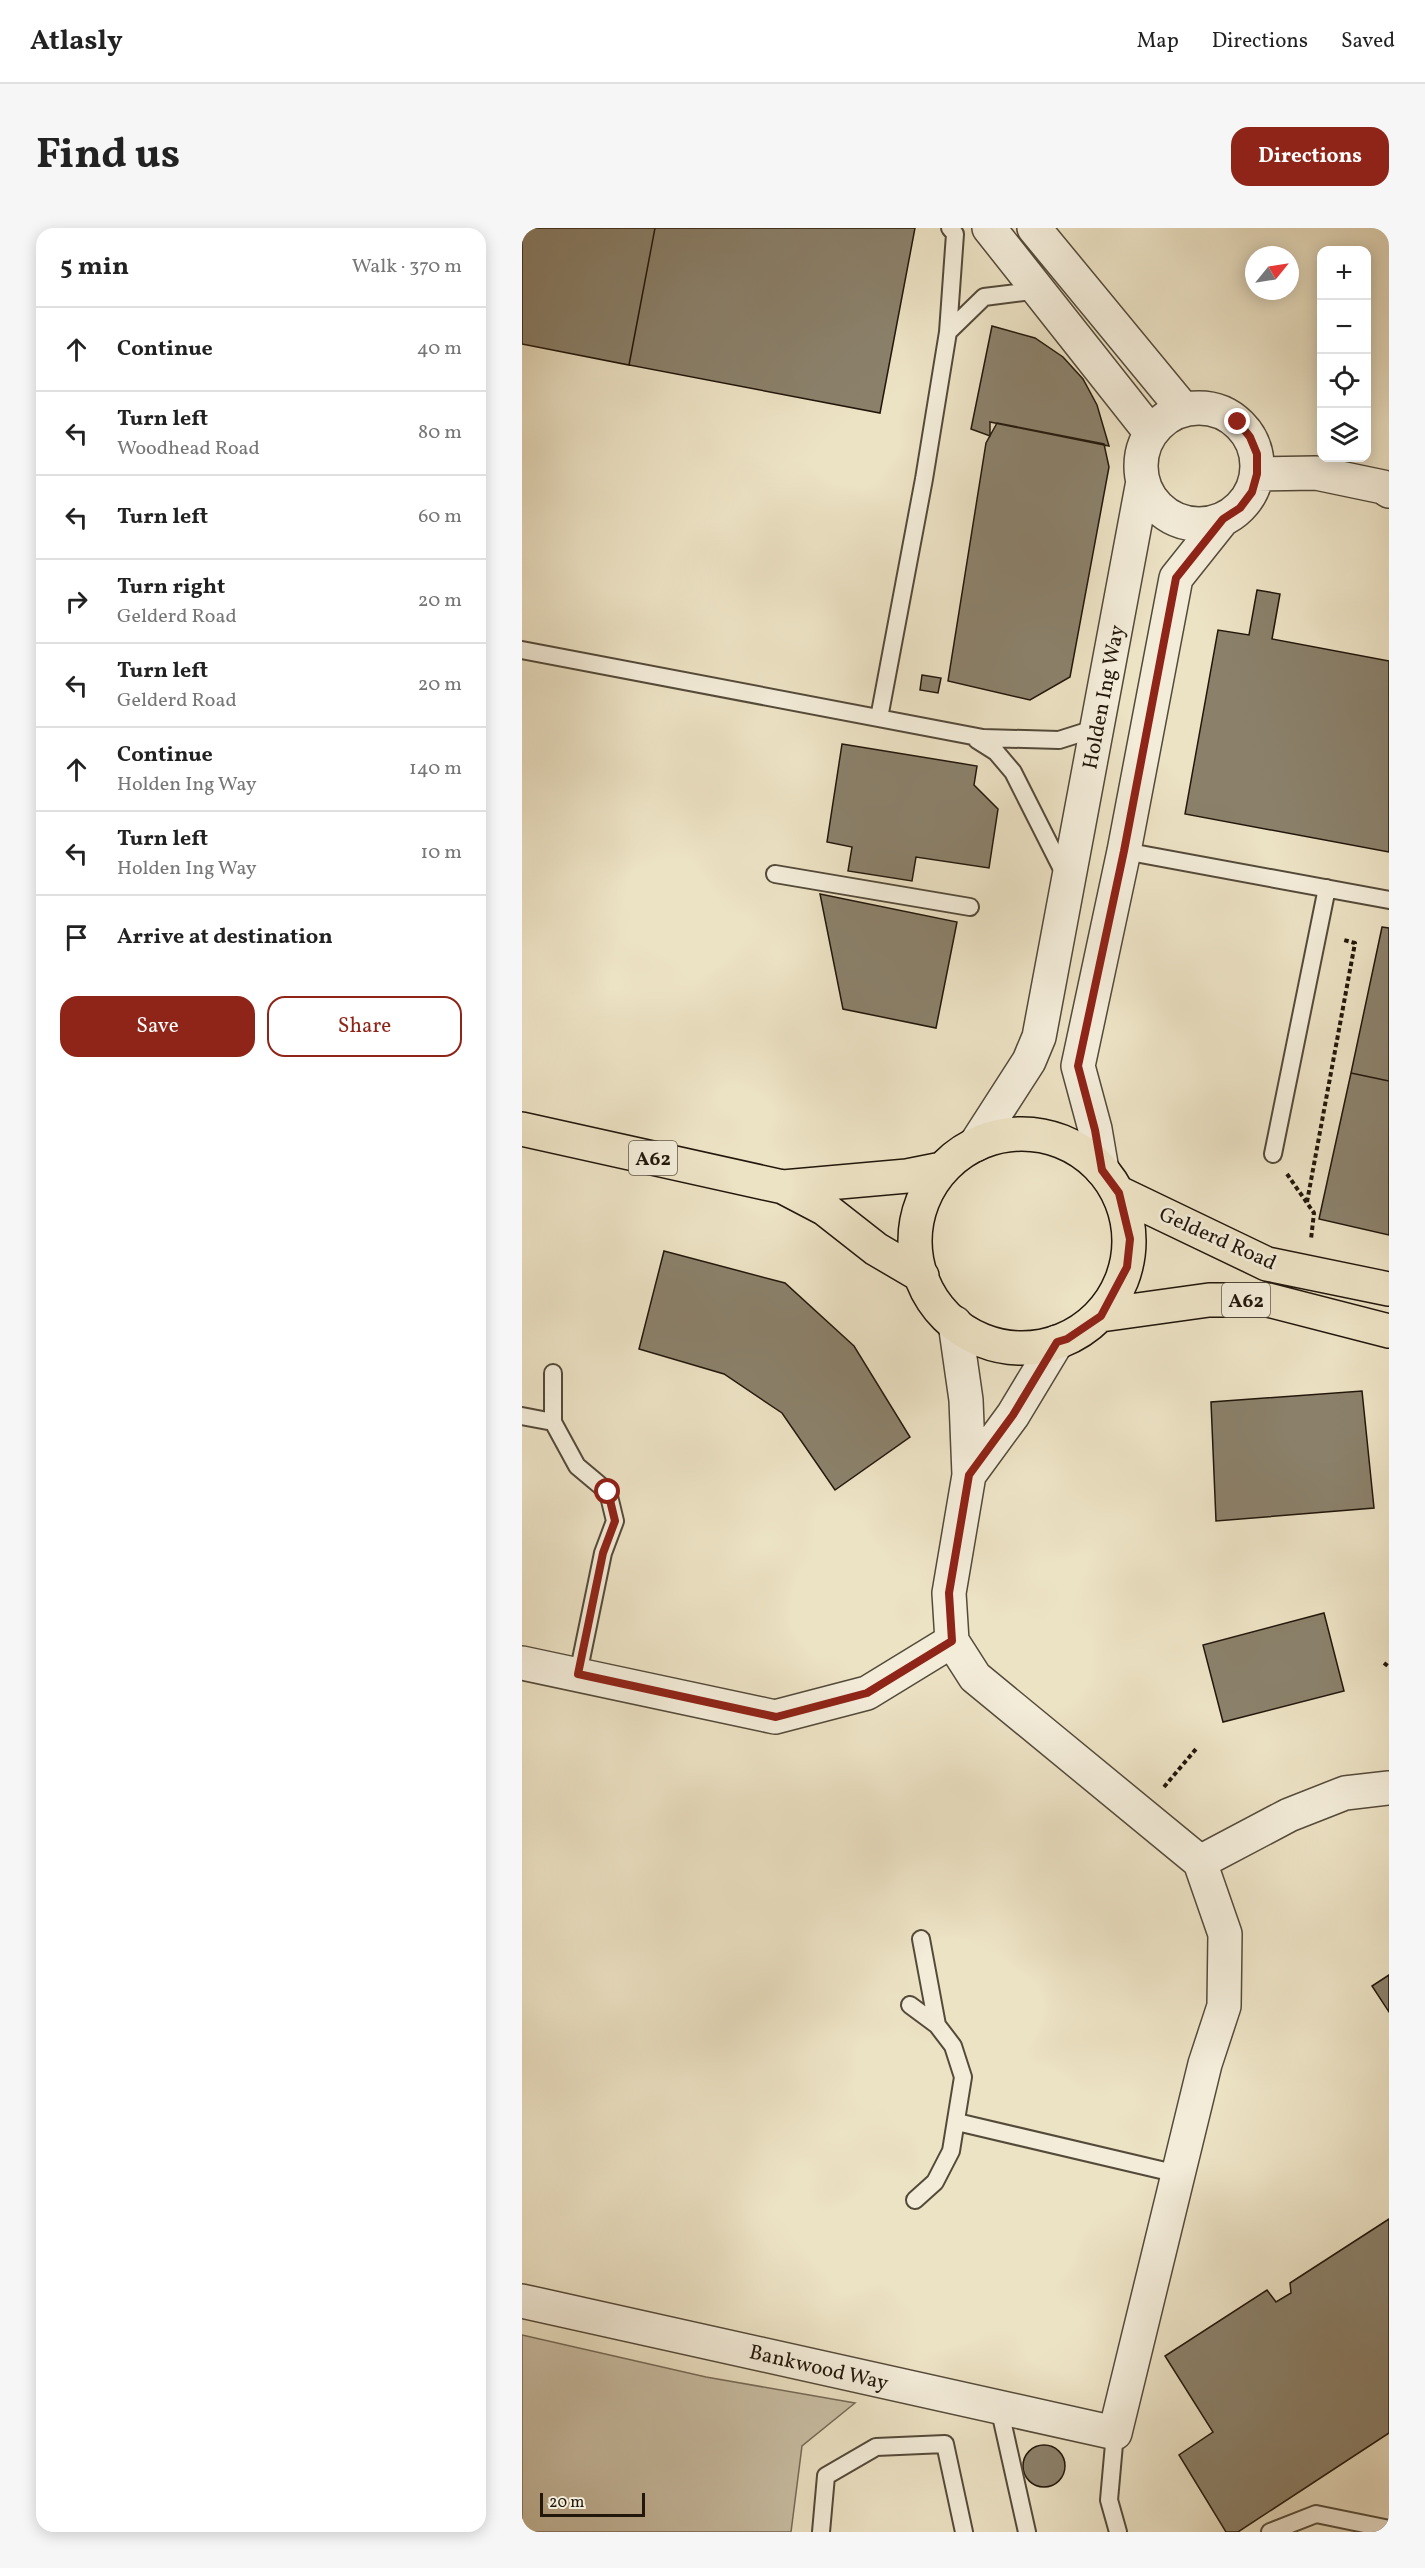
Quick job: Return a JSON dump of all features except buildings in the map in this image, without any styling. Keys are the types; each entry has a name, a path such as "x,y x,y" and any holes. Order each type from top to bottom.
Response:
{"main road":[{"name":"Gelderd Road","path":"522,1129 783,1187 825,1209 876,1249 922,1276"},
{"name":"Gelderd Road","path":"1389,1289 1267,1264 1110,1181 1073,1146 1040,1134 1006,1134 975,1145 942,1169 926,1194 917,1220 916,1254 922,1276 941,1310 965,1331 987,1342 1009,1348 1036,1347 1067,1339 1101,1316 1209,1300 1268,1300 1389,1331"},
{"name":"Gelderd Road","path":"783,1187 907,1176 942,1169"},
{"name":"Gelderd Road","path":"1101,1316 1127,1267 1130,1239 1110,1181"}],"street":[{"path":"989,228 1151,433 1165,419 1184,410 1203,408 1221,412 1238,422 1250,437 1257,454 1257,474 1252,492 1240,508 1223,519 1204,524 1184,522 1166,514 1152,500 1143,481"},
{"path":"1034,228 1184,410"},
{"name":"Holden Ing Way","path":"975,1145 1029,1061 1039,1037 1143,481 1141,465 1144,448 1151,433"},
{"path":"1257,474 1316,473 1383,487 1389,491"},
{"path":"1110,1181 1078,1066 1124,851 1176,578 1223,519"},
{"path":"1062,913 1081,893 1092,849 1101,845 1124,851"},
{"path":"955,1323 966,1400 969,1475 949,1593 952,1641 975,1677 1200,1862 1226,1934 1224,2006 1205,2064 1115,2433"},
{"path":"969,1475 1013,1415 1057,1342"},
{"path":"522,1663 776,1717 867,1693 952,1641"},
{"path":"1200,1862 1289,1815 1345,1793 1389,1788"},
{"name":"Bankwood Way","path":"522,2301 1115,2433"}],"lane":[{"path":"879,718 924,479 948,332 955,234 950,228"},
{"path":"948,332 984,297 1040,290"},
{"path":"522,650 977,737 1059,740 1097,728"},
{"path":"977,737 996,752 1013,772 1068,880"},
{"path":"1124,851 1389,900"},
{"path":"775,874 970,907"},
{"path":"1273,1154 1327,888"},
{"path":"554,1373 553,1422 577,1466 608,1492 615,1521 603,1553 578,1674"},
{"path":"522,1416 553,1422"},
{"path":"921,1939 937,2025"},
{"path":"910,2005 937,2025 953,2046 963,2077 951,2151 935,2182 915,2200"},
{"path":"957,2122 1178,2174"},
{"path":"999,2407 1027,2532"},
{"path":"1115,2433 1109,2500 1118,2532"},
{"path":"821,2532 826,2476 876,2447 945,2444 964,2532"},
{"path":"1270,2532 1316,2514 1389,2529"}],"path":[{"path":"1307,1202 1355,943 1318,932"},
{"path":"1273,1154 1314,1213"},
{"path":"1384,1663 1389,1667"},
{"path":"1141,1813 1196,1749"}],"shaded area":[{"path":"522,2335 706,2377 855,2403 802,2446 791,2532 522,2532"}],"route":[{"path":"608,1492 615,1521 603,1553 578,1674 776,1717 867,1693 952,1641 949,1593 969,1475 1013,1415 1057,1342 1067,1339 1101,1316 1127,1267 1130,1239 1119,1193 1102,1170 1095,1130 1078,1066 1124,851 1176,578 1223,519 1240,508 1252,492 1257,474 1257,454 1250,437 1238,422"}]}
